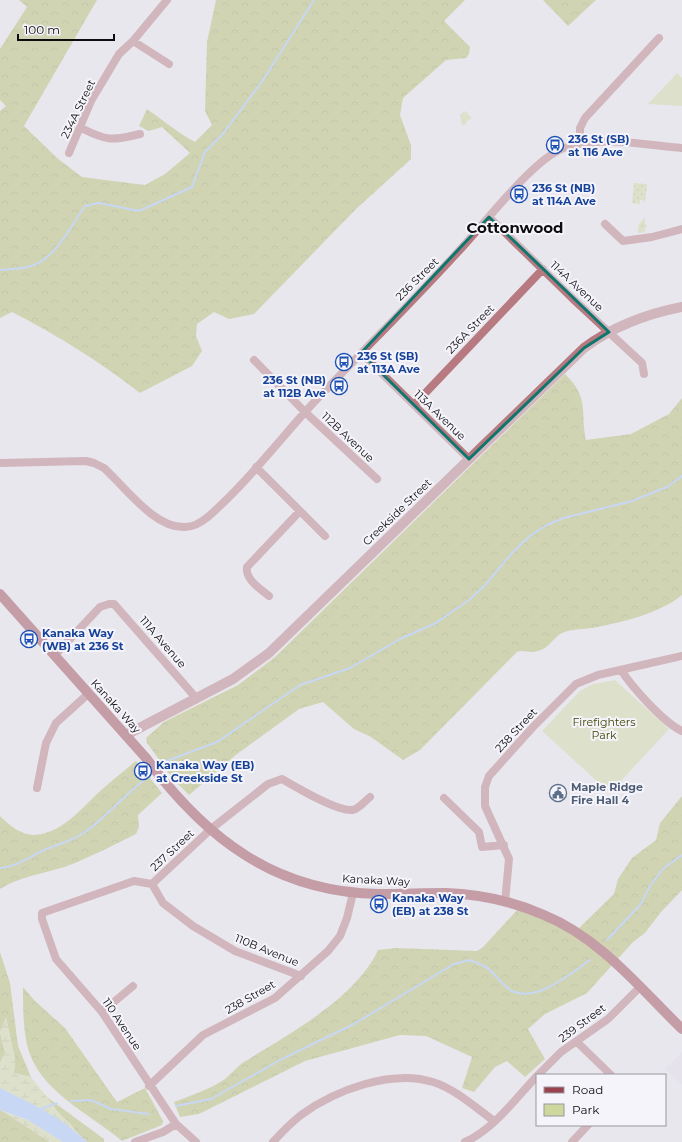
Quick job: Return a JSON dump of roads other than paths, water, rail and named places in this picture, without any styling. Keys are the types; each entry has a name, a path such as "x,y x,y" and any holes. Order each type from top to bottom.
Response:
{"main road":[{"name":"Kanaka Way","path":"0,594 146,758 166,784 211,829 243,854 280,874 319,887 353,893 447,893 475,896 505,902 544,914 578,932 593,942 682,1029"}],"street":[{"name":"234A Street","path":"69,153 81,128 91,101 119,54 133,41 166,0"},
{"path":"580,143 580,128 585,118 659,38"},
{"path":"133,41 169,64"},
{"path":"81,128 102,138 122,139 140,134"},
{"name":"236 Street","path":"0,463 86,461 94,463 104,468 160,521 178,527 193,526 207,518 256,467 305,412 450,261 541,162 558,150 580,143 610,142 682,148"},
{"name":"114A Avenue","path":"489,217 642,363 644,374"},
{"path":"605,224 623,241 652,237 682,229"},
{"name":"236A Street","path":"414,405 543,269"},
{"name":"Creekside Street","path":"126,736 198,699 233,678 269,652 584,348 609,332 652,314 682,307"},
{"name":"113A Avenue","path":"361,353 469,459"},
{"name":"112B Avenue","path":"254,360 305,412 377,479"},
{"path":"256,467 325,536"},
{"path":"269,596 251,580 247,572 247,567 300,512"},
{"name":"111A Avenue","path":"55,655 100,607 108,604 118,607 198,699"},
{"name":"238 Street","path":"505,902 509,863 508,854 485,806 485,787 489,776 576,684 598,675 682,656"},
{"path":"621,670 630,683 653,707 671,724 682,731"},
{"path":"37,788 46,743 56,723 88,694"},
{"name":"237 Street","path":"42,913 134,881 152,884 211,829 268,784 282,779 329,804 348,810 354,810 359,807 370,796"},
{"path":"444,798 479,832 482,847 504,845"},
{"name":"110B Avenue","path":"152,884 163,903 193,926 235,951 301,976"},
{"name":"238 Street","path":"149,1086 203,1036 275,998 328,951 340,936 347,918 353,893"},
{"name":"110 Avenue","path":"42,913 42,919 56,959 102,1012 149,1086 176,1124 196,1142"},
{"path":"102,1012 134,986"},
{"name":"239 Street","path":"538,1074 561,1052 608,1019 640,987"},
{"path":"577,1042 610,1074"},
{"name":"239 Street","path":"465,1142 473,1139 494,1121 536,1076"},
{"path":"272,1142 289,1125 315,1106 348,1090 388,1078 406,1078 434,1082 461,1096 494,1121"},
{"path":"135,1142 163,1132 176,1124"},
{"path":"572,1142 587,1126"}],"water":[{"path":"0,1088 35,1105 57,1118 78,1133 87,1142 63,1142 28,1120 0,1110"}],"waterway":[{"path":"0,270 28,267 46,258 61,242 85,206 99,203 139,211 192,187 205,152 222,135 261,83 314,0"},
{"path":"164,762 217,742 300,685 350,668 400,639 436,623 469,600 485,585 513,552 530,536 547,525 564,518 632,501 667,487 682,476"},
{"path":"0,868 17,864 42,851 82,834 98,822 144,780"},
{"path":"607,940 641,904 650,886 663,869 682,855"},
{"path":"176,1106 211,1099 282,1059 354,1024 454,964 470,960 480,964 490,970 509,989 522,994 532,993 553,985 590,960"},
{"path":"71,1101 91,1100 111,1109 149,1114"},
{"path":"41,1109 57,1103"}],"place":[{"name":"236 St (SB) at 116 Ave","path":"555,145"},
{"name":"236 St (NB) at 114A Ave","path":"519,194"},
{"name":"236 St (SB) at 113A Ave","path":"344,362"},
{"name":"236 St (NB) at 112B Ave","path":"339,386"},
{"name":"Kanaka Way (WB) at 236 St","path":"29,639"},
{"name":"Kanaka Way (EB) at Creekside St","path":"143,771"},
{"name":"Maple Ridge Fire Hall 4","path":"558,793"},
{"name":"Kanaka Way (EB) at 238 St","path":"379,904"}],"district":[{"name":"Cottonwood","path":"515,228"}],"park label":[{"name":"Firefighters Park","path":"604,728"}]}
